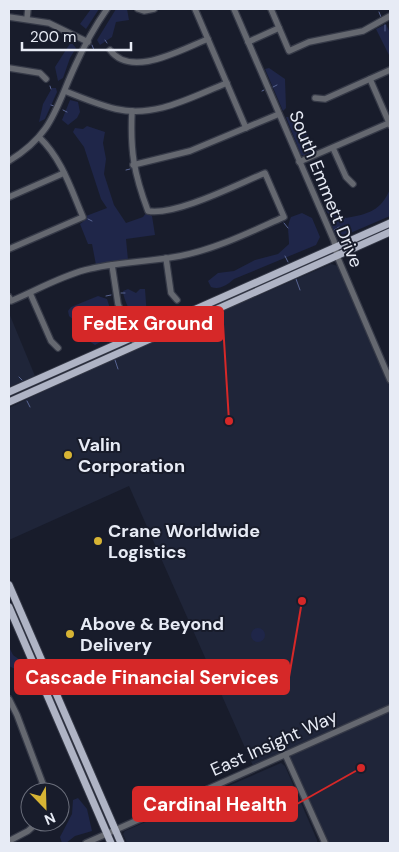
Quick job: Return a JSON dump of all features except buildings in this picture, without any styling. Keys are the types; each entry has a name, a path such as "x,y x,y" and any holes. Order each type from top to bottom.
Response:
{"main road":[{"path":"9,402 136,345 336,251 390,223"},
{"path":"9,392 132,337 336,251 390,232"},
{"path":"32,382 35,390"},
{"path":"9,585 121,843"},
{"path":"9,606 111,843"},
{"path":"17,626 25,622"}],"street":[{"path":"27,18 28,9"},
{"path":"9,161 39,137 56,114 74,67 107,9"},
{"path":"138,9 144,11 154,9"},
{"path":"195,9 246,128"},
{"name":"South Emmett Drive","path":"234,9 390,380"},
{"path":"271,9 289,51 309,42 364,31 390,16"},
{"path":"9,17 27,18 58,27 88,42"},
{"path":"248,42 279,28"},
{"path":"110,50 118,59 140,63 157,59 208,39"},
{"path":"9,68 40,73 46,79"},
{"path":"314,98 325,99 390,70"},
{"path":"299,162 390,124 370,79"},
{"path":"65,91 114,109 132,112 162,109 227,83"},
{"path":"10,299 30,293 82,271 166,258 212,247 284,217 265,173 202,199 170,208 148,211 132,165 130,142 132,112"},
{"path":"132,165 178,155 278,114"},
{"path":"9,249 83,217 56,155 39,137"},
{"path":"333,148 346,177 353,184"},
{"path":"9,197 64,173"},
{"path":"166,258 171,293 177,300"},
{"path":"112,265 118,304 136,345"},
{"path":"30,293 51,341 58,348"},
{"path":"9,699 42,782"},
{"name":"East Insight Way","path":"86,843 390,708"},
{"path":"286,754 324,843"},
{"path":"9,840 26,832"}],"shaded area":[{"path":"91,9 99,9 86,29 80,24"},
{"path":"116,9 127,9 129,20 116,22 112,37 100,45 97,40"},
{"path":"386,24 390,33 390,57 376,29"},
{"path":"71,42 76,48 70,58 63,78 58,81 55,67"},
{"path":"269,68 285,79 286,108 283,111 265,69"},
{"path":"52,88 56,88 57,92 45,119 39,122 43,104"},
{"path":"70,100 78,102 80,112 77,118 68,125 62,120"},
{"path":"286,117 290,117 295,124 304,129 317,151 305,156 301,155"},
{"path":"87,126 105,132 103,143 106,159 104,174 114,205 126,223 143,217 146,213 152,216 155,235 126,239 128,260 96,265 92,244 88,244 80,224 85,220 86,216 107,208 101,199 84,147 73,132 75,128 83,129"},
{"path":"390,189 390,216 341,237 335,234 330,221 332,219 325,209 334,208 346,218 361,215 378,207"},
{"path":"302,213 312,218 320,237 316,245 234,279 223,286 211,287 208,281 218,273 234,271 255,260 278,254 289,244 288,227 291,217"},
{"path":"331,264 338,266 390,387 390,843 325,843 286,754 254,768 129,486 9,540 9,408 83,372"},
{"path":"128,289 136,293 140,289 145,289 147,317 144,320 137,321 130,312 123,291"},
{"path":"98,296 107,299 116,327 113,335 95,345 89,341 81,326 69,316 68,311 71,307"},
{"path":"9,313 35,376 9,387"},
{"path":"255,628 261,628 265,635 261,642 255,642 251,638 251,632"},
{"path":"9,647 13,655 24,663 28,678 25,679 21,672 9,666"},
{"path":"281,763 285,766 317,843 127,843 123,834 125,831"},
{"path":"78,798 87,809 92,831 75,836 66,843 62,843 60,837 63,832 70,832 73,800"}],"waterway":[{"path":"379,12 381,17"},
{"path":"385,25 385,31"},
{"path":"92,45 94,50"},
{"path":"273,87 277,85"},
{"path":"63,110 67,112"},
{"path":"126,170 130,169"},
{"path":"88,219 92,221"},
{"path":"284,223 288,228"},
{"path":"334,230 339,227"},
{"path":"285,256 288,262"},
{"path":"296,279 300,290"},
{"path":"106,296 111,295"},
{"path":"115,360 118,369"},
{"path":"19,377 22,380"},
{"path":"27,401 30,407"}],"place":[{"name":"FedEx Ground","path":"229,421"},
{"name":"Valin Corporation","path":"68,455"},
{"name":"Crane Worldwide Logistics","path":"98,541"},
{"name":"Cascade Financial Services","path":"302,601"},
{"name":"Above & Beyond Delivery","path":"70,634"},
{"name":"Cardinal Health","path":"361,768"}]}
